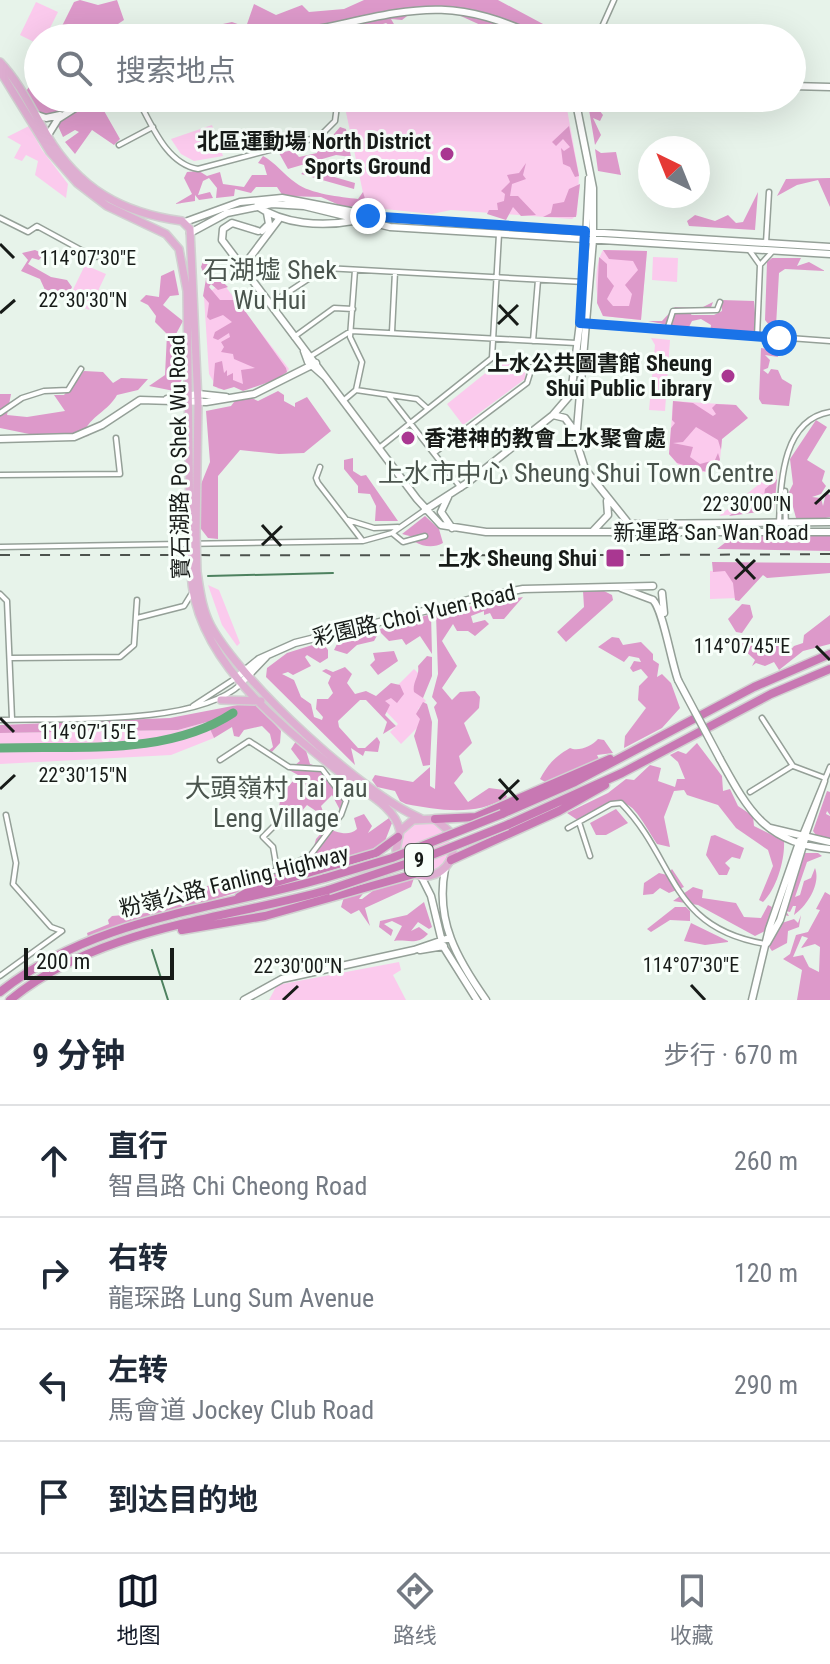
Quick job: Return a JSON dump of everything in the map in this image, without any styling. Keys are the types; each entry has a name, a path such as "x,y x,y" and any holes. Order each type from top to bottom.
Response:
{"highway":[{"name":"粉嶺公路 Fanling Highway","path":"0,992 43,962 96,937 392,858 502,814 575,782 754,687 830,652"},
{"name":"粉嶺公路 Fanling Highway","path":"10,1000 50,971 98,948 328,890 396,868 507,825 622,773 760,699 830,670"},
{"path":"435,819 476,817 629,752"},
{"path":"452,856 582,800 622,773"},
{"path":"235,899 253,889 376,853 399,834"},
{"path":"167,931 209,928 265,916 414,873"}],"main road":[{"path":"0,62 24,97"},
{"path":"0,71 24,110"},
{"path":"25,112 46,146 77,183 107,206 166,234 169,223 181,221"},
{"path":"35,113 49,139 75,172 111,200 149,217 181,221"},
{"name":"寶石湖路 Po Shek Wu Road","path":"181,221 189,236 198,398 193,533"},
{"name":"寶石湖路 Po Shek Wu Road","path":"166,234 176,245 185,268 194,573 192,593 209,642 261,701 347,778 392,813 399,834"},
{"path":"176,245 189,236"},
{"name":"寶石湖路 Po Shek Wu Road","path":"194,573 207,619 247,673 341,764 397,806 420,818"},
{"path":"221,700 261,701"},
{"path":"396,850 399,834 420,818 435,819 449,831"},
{"path":"414,873 445,869 452,856"}],"street":[{"path":"342,24 448,0"},
{"path":"603,24 614,0"},
{"path":"484,6 516,24"},
{"path":"806,86 830,87"},
{"path":"49,139 50,127 67,112"},
{"path":"145,112 176,159 188,168 206,169 319,137 335,121 336,112"},
{"path":"575,433 584,323 590,177 578,112"},
{"path":"35,113 43,118 64,114"},
{"path":"119,145 153,127"},
{"path":"766,243 769,192"},
{"path":"181,221 240,202 275,197 317,202 385,219 830,254"},
{"path":"189,236 227,213 257,206 304,206 390,227 830,247"},
{"path":"257,206 279,219 339,224 355,220"},
{"path":"267,213 268,226 258,231 237,222 223,229 223,242 425,510 441,525 455,529"},
{"path":"0,218 28,232 37,226 94,257 120,254"},
{"path":"246,273 248,260 279,219"},
{"path":"258,231 261,242"},
{"path":"378,449 491,360 499,234"},
{"path":"0,547 363,541 392,533 461,488 553,415 572,391 578,343 584,323 589,236"},
{"path":"745,248 760,265"},
{"path":"757,337 760,265 769,253 779,250"},
{"path":"238,262 248,260"},
{"path":"270,304 323,269 584,282"},
{"path":"342,402 356,390 363,358 350,339 355,270"},
{"path":"393,333 390,328 395,272"},
{"path":"533,341 538,280"},
{"path":"667,330 673,311 711,313 717,310 720,302"},
{"path":"294,337 334,308 353,309"},
{"path":"584,323 830,341"},
{"path":"0,439 74,437 102,425 135,402 254,394 296,374 351,331 578,343"},
{"path":"434,453 527,383 532,367"},
{"path":"0,413 22,398 44,391 68,390 81,369"},
{"path":"356,390 417,399 428,409"},
{"path":"389,396 461,488"},
{"path":"783,532 787,452 796,434 815,417 830,412"},
{"path":"553,415 568,421 575,433 582,465 606,498"},
{"path":"0,475 120,474 120,449 116,438"},
{"path":"320,467 316,478 318,483 363,541"},
{"path":"454,492 444,501 441,512 455,529"},
{"name":"新運路 San Wan Road","path":"606,498 625,522 639,525 830,522"},
{"name":"新運路 San Wan Road","path":"591,532 608,515 606,498"},
{"path":"346,520 374,528 402,527"},
{"name":"新運路 San Wan Road","path":"455,529 830,532"},
{"path":"392,533 403,542 425,536"},
{"path":"662,593 653,586 648,593 662,621 678,680 747,807 767,827 802,842 830,849"},
{"name":"彩園路 Choi Yuen Road","path":"0,720 155,714 192,708 221,700 266,657 321,636 502,592 653,586"},
{"name":"彩園路 Choi Yuen Road","path":"613,587 653,599"},
{"path":"137,618 184,606 192,593"},
{"path":"653,599 662,593"},
{"path":"662,593 662,621"},
{"path":"0,594 7,597 12,719"},
{"path":"11,658 120,657 134,645 137,600"},
{"path":"0,609 8,616"},
{"name":"彩園路 Choi Yuen Road","path":"192,708 240,680"},
{"path":"762,718 793,766 825,778"},
{"path":"220,760 247,740 289,767 322,769 346,804 333,827 310,856 277,870 249,875"},
{"path":"752,788 793,766"},
{"path":"752,1000 766,944 780,920 802,842 826,787 825,778 830,767"},
{"path":"335,787 347,778"},
{"path":"568,828 611,804 621,803 691,909 707,921 753,942 766,944"},
{"path":"0,976 62,931 51,927 13,884 16,863 6,815"},
{"path":"579,822 590,856"},
{"path":"276,824 263,837 273,847 277,870"},
{"path":"802,842 830,842"},
{"path":"445,869 441,901 446,942 486,1000"},
{"path":"414,873 431,896 446,942 477,1000"},
{"path":"244,1000 282,979 446,942"}],"shaded area":[{"path":"80,0 98,5 117,0 124,20 118,24 63,24 74,2"},
{"path":"364,0 498,0 543,24 478,24 452,12 411,13 402,20 391,19 394,24 247,24 254,4 276,15 302,5 309,12 344,9"},
{"path":"36,2 58,12 52,24 25,24"},
{"path":"37,112 105,112 120,139 114,145 92,130 75,154 65,142 79,132 75,130 63,137 53,115 46,120"},
{"name":"北區運動場 North District Sports Ground","path":"346,112 568,112 579,175 577,215 572,219 451,210 432,214 366,207"},
{"path":"589,112 601,112 603,115 600,121 593,118 601,135 595,145"},
{"path":"212,125 223,156 194,161 181,154 171,139"},
{"path":"29,126 42,150 68,184 66,198 35,175 38,161 26,155 22,161 14,158 21,145 7,137"},
{"path":"569,126 579,176 575,177 570,167 563,164 561,148 564,151 570,147 563,139 556,146 552,142"},
{"path":"340,127 346,129 351,157 336,155 288,169 279,153 293,150 299,157 317,153 319,141 329,140"},
{"path":"595,149 601,153 616,152 621,175 598,171"},
{"path":"263,156 302,187 358,199 363,192 366,202 383,210 357,205 346,208 321,197 283,196 277,187 256,187 251,193 235,189 234,196 216,198 217,188 209,178 203,181 198,195 210,192 213,198 199,200 195,195 195,201 175,204 192,194 184,178 187,172 199,171 207,176 220,172 223,184 244,187 252,175 267,175 264,165 258,163"},
{"path":"526,163 523,175 526,179 512,184 510,196 518,196 536,215 521,216 513,207 506,220 487,214 489,210 498,210 497,203 504,201 505,194 501,191 510,182 507,175 519,173"},
{"path":"307,169 355,183 354,189 301,174"},
{"path":"830,178 830,207 818,180 797,185 777,196 786,179"},
{"path":"580,184 576,217 543,217 551,213 553,204 564,202 569,189"},
{"path":"758,192 755,230 689,226 687,221 695,215 715,221 728,215 736,223 743,222"},
{"path":"35,250 44,254 39,260 32,258 28,264 51,277 67,280 72,287 69,293 45,290 40,279 21,271 28,260 22,253"},
{"path":"603,250 647,251 641,320 603,316 596,283"},
{"path":"603,250 647,251 641,320 603,316 597,303 599,257 607,264 607,277 614,286 607,299 613,306 629,306 632,294 625,285 638,270 633,261 609,259"},
{"path":"653,257 678,258 677,282 652,280"},
{"path":"204,258 212,264 212,272 228,287 218,290 211,284 209,287 220,300 237,300 286,368 287,372 275,380 243,391 234,387 224,390 213,386 215,363 222,361 224,373 227,370 227,376 233,373 233,380 243,384 241,370 255,368 234,359 233,354 221,352 224,347 221,342 230,337 229,333 218,340 213,338 215,332 232,322 223,315 210,320 207,317 209,303 203,296 206,279 201,267"},
{"path":"772,258 801,258 797,266 809,262 825,271 785,269 779,273 776,326 769,325 765,320 767,262"},
{"path":"85,265 106,274 89,310 68,300"},
{"path":"174,270 179,295 170,296 163,305 183,321 176,334 184,336 180,344 179,370 186,374 174,391 149,386 165,375 167,334 155,322 156,316 148,305 140,301 146,295 159,297 161,276"},
{"path":"222,282 289,369 286,373 251,385 218,389 209,374 204,297"},
{"path":"721,300 754,301 757,337 710,333 711,325 701,319 692,321 688,329 648,321 662,321 675,307 701,308 713,302 710,310 693,311 691,315 714,315 722,311"},
{"path":"651,338 670,340 665,411 649,410 655,345"},
{"path":"761,348 777,350 778,357 765,355 770,360 768,368 763,370 768,374 771,369 778,370 782,379 792,385 789,406 762,404 759,399"},
{"path":"498,363 526,365 525,379 463,425 447,404"},
{"path":"84,371 103,372 113,383 121,378 148,379 138,390 117,395 87,426 85,431 89,436 38,441 39,436 0,428 0,394 11,394 7,415 27,417 65,411 54,395 64,395"},
{"path":"278,391 284,395 284,401 295,407 295,403 307,397 331,431 304,453 240,450 218,476 218,539 208,538 198,525 199,489 210,462 206,411 231,406 237,398 247,396 258,401"},
{"path":"673,401 736,405 746,419 722,439 720,460 707,472 684,472 669,454"},
{"path":"673,401 693,403 713,416 716,414 712,408 716,404 736,405 748,418 722,439 721,450 718,440 696,427 683,442 673,443 693,447 690,457 700,464 715,460 718,453 720,460 707,472 677,463 669,454 671,428 675,423 672,420"},
{"path":"816,420 827,427 807,460 825,471 822,481 826,486 821,494 812,497 821,498 823,506 826,493 830,495 830,517 813,521 796,518 789,492 793,484 790,459"},
{"path":"353,458 353,471 361,476 366,475 398,521 375,521 376,506 370,494 358,493 358,486 344,469 344,460"},
{"path":"777,470 774,510 719,516"},
{"path":"777,479 774,510 729,516 741,507 757,506 759,510 765,510 770,501 764,496 765,489"},
{"path":"425,516 439,529 443,543 425,546 415,542 417,538 402,534"},
{"path":"830,534 830,551 717,549 735,535"},
{"path":"712,562 830,563 830,573 767,578 763,575 739,601 735,600 733,583 725,571 713,572"},
{"path":"737,570 738,598 710,599 710,571"},
{"path":"208,585 219,590 240,643 237,646 222,625"},
{"path":"600,589 612,595 613,600 566,642 557,632 584,607 583,591"},
{"path":"523,597 504,619 493,619 490,613 484,615 484,611 471,616 473,623 485,620 489,624 475,636 468,631 457,631 453,624 442,641 457,666 442,688 452,700 460,692 475,691 480,697 479,708 464,723 472,743 459,756 463,772 454,783 468,802 489,788 504,790 507,797 470,810 444,810 406,804 400,801 395,791 377,787 372,780 375,775 413,782 430,767 430,786 435,789 438,720 434,707 437,703 432,697 438,674 436,614 456,616 460,611 456,609"},
{"path":"742,604 750,605 753,617 742,633 736,632 728,619"},
{"path":"431,614 432,654 420,636 406,645 402,639 389,641 381,633 380,629"},
{"path":"830,615 830,644 803,651 779,670 774,662 752,666 755,660 741,647 741,643 749,643 764,654 774,640 784,644 787,654 794,646 803,643 804,635"},
{"path":"379,632 374,641 357,645 347,654 334,650 340,638"},
{"path":"612,637 619,638 623,645 641,642 653,654 653,660 659,664 657,677 662,674 671,683 680,708 662,728 624,748 625,736 646,708 638,700 639,686 648,677 641,669 633,672 630,668 634,661 641,662 639,658 629,656 624,662 598,647"},
{"path":"322,642 328,650 328,658 320,663 307,655 305,657 311,666 293,675 288,672 282,674 294,680 301,697 311,704 314,717 322,720 323,717 316,709 317,699 328,699 333,693 328,683 331,676 322,671 326,669 333,672 345,667 352,674 347,683 355,694 366,691 376,696 391,683 400,685 404,694 397,703 391,698 385,701 390,705 385,715 396,726 383,734 387,722 366,700 360,700 338,721 339,727 358,748 365,748 377,737 380,742 378,752 365,751 363,756 351,748 355,765 266,677 267,668 287,653"},
{"path":"394,651 398,661 378,675 370,665 375,660 373,653"},
{"path":"427,656 432,657 432,676 423,698 414,692 414,688 418,666"},
{"path":"414,669 425,680 415,689 426,701 418,709 427,718 401,744 390,732 398,724 379,704"},
{"path":"423,702 427,704 432,722 430,765 423,766 414,736 420,719 416,714"},
{"path":"255,703 281,731 280,743 271,753 268,751 273,747 270,734 262,726 244,730 239,737 234,736 232,727 214,738 207,722 178,730 0,733 0,725 170,718"},
{"path":"208,722 214,738 171,755 0,764 0,733 178,730"},
{"path":"598,739 604,740 613,753 597,755 599,759 547,783 540,779 564,751 585,748"},
{"path":"296,741 305,747 310,764 319,767 343,798 340,810 332,795 321,806 325,817 307,805 296,818 279,807 281,795 298,775 289,770 300,761 291,749"},
{"path":"697,743 722,776 723,791 730,789 738,806 753,816 754,826 784,841 779,873 763,902 759,900 773,866 768,850 736,828 718,805 687,795 684,790 674,791 664,817 670,847 657,844 633,808 626,804 608,806 579,821 567,813 608,793 626,779 634,780 650,765 661,768 658,781 675,787 677,779 685,779 678,762 670,755 678,751 686,754"},
{"path":"827,791 830,792 830,815 827,811 826,814 830,816 830,839 818,838 813,831"},
{"path":"616,809 628,823 606,835 596,835 590,823"},
{"path":"364,814 372,826 368,833 389,818 392,823 385,841 365,854 88,937 87,933 109,924 112,916 147,913 149,909 180,900 184,893 200,888 314,862 311,858 316,839 326,828 350,833 357,829 354,818"},
{"path":"425,822 443,829 450,847 443,865 425,872 407,865 400,847 407,829"},
{"path":"711,836 744,848 740,859 732,857 725,863 730,868 727,875 719,875 706,855"},
{"path":"801,853 818,853 822,856 807,862 795,897 800,895 804,881 811,878 815,868 815,887 799,911 794,915 796,906 793,906 790,912 786,911 789,916 784,915"},
{"path":"672,869 684,887 669,893 660,888 653,894 643,895 644,883 659,873 667,875"},
{"path":"391,876 414,878 411,887 365,908 370,926 359,910 351,914 341,907 344,897 365,891 359,899 362,899 378,887 372,882"},
{"path":"693,887 703,890 702,898 736,903 744,917 761,918 768,905 772,907 765,931 755,936 698,905 673,901"},
{"path":"825,892 830,895 830,1000 797,1000 802,970 783,959 790,954 796,935 808,932 820,910 816,909","holes":["802,936 808,938 801,948 815,944 820,947 819,972 809,967 803,955 793,957"]},
{"path":"424,902 432,927 429,929 418,922 411,931 419,927 428,934 424,938 394,941 402,926 392,921 384,924 393,930 391,936 379,927 380,921 407,915"},
{"path":"675,907 686,907 690,911 690,921 670,920 651,932 647,929"},
{"path":"801,915 799,927 788,931 787,943 772,951 765,941 782,923 794,919 798,923"},
{"path":"691,923 728,942 705,945 684,941"},
{"path":"399,962 401,970 393,975 406,1000 269,1000 277,985"}],"waterway":[{"path":"208,576 333,573"},
{"path":"0,748 150,743 207,727 233,713"},
{"path":"152,950 168,1000"}],"railway":[{"path":"0,555 830,554"}],"place":[{"name":"北區運動場 North District Sports Ground","path":"447,154"},
{"name":"上水公共圖書館 Sheung Shui Public Library","path":"728,376"},
{"name":"香港神的教會上水聚會處","path":"408,438"},
{"name":"上水 Sheung Shui","path":"615,558"}],"district":[{"name":"石湖墟 Shek Wu Hui","path":"270,285"},
{"name":"上水市中心 Sheung Shui Town Centre","path":"576,473"},
{"name":"大頭嶺村 Tai Tau Leng Village","path":"276,803"}],"route":[{"path":"368,216 585,231 580,323 779,338"}]}
